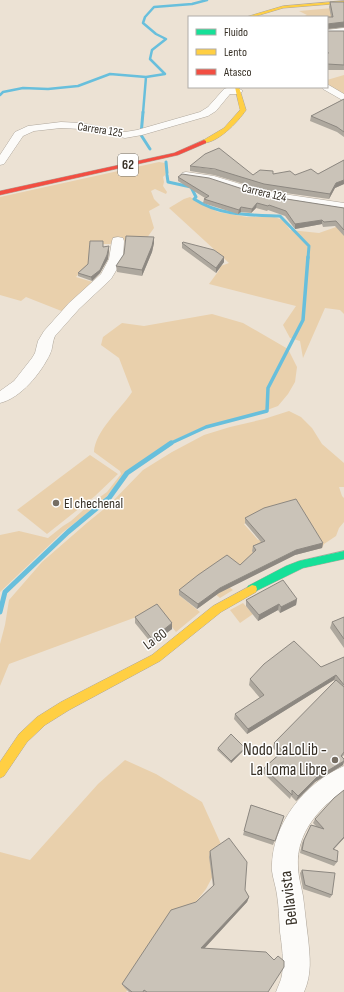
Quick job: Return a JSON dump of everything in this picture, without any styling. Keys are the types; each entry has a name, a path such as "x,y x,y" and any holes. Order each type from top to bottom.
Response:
{"main road":[{"path":"251,16 278,8 312,3 344,2"},
{"path":"267,16 289,11 344,6"},
{"path":"231,104 233,98 232,89"},
{"name":"62","path":"0,193 119,168 176,154 197,146 215,137 237,119 243,110 232,89"},
{"name":"62","path":"0,185 160,150 201,135 218,125 223,119"},
{"name":"La 80","path":"0,772 23,738 41,721 65,706 156,658 229,601 296,567 344,555"}],"street":[{"path":"329,32 344,31"},
{"path":"328,88 344,98"},
{"name":"Carrera 125","path":"0,162 11,148 19,134 32,128 67,126 94,128 126,135 142,132 204,114 212,109 232,89"},
{"name":"Carrera 124","path":"186,175 215,179 261,194 344,207"},
{"path":"0,398 20,386 43,353 45,341 49,334 74,306 106,276 116,259 118,241"},
{"name":"Bellavista","path":"290,992 295,984 297,966 290,894 284,867 289,843 294,825 305,808 332,784 344,778"},
{"path":"297,966 305,992"}],"shaded area":[{"path":"344,7 328,20 328,16 304,16 307,15 299,11"},
{"path":"344,75 344,95 328,86 328,80"},
{"path":"159,162 165,163 166,174 163,177 163,186 167,192 166,194 155,189 151,191 154,199 160,205 149,211 154,228 144,242 116,240 111,244 89,244 89,252 95,257 76,277 96,283 64,312 26,297 21,301 0,295 0,197"},
{"path":"190,197 218,212 247,217 274,217 283,220 290,230 319,233 336,227 334,221 344,219 344,314 340,310 325,308 303,358 300,341 290,338 283,325 296,306 209,284 220,269 218,267 229,263 169,208"},
{"path":"212,314 243,323 288,349 297,367 295,382 288,394 278,406 205,426 170,442 154,452 126,473 102,502 63,532 0,592 0,535 19,531 48,538 107,492 121,474 120,471 94,452 95,444 103,429 132,392 119,358 101,345 103,337 122,323 144,326"},
{"path":"289,411 301,417 312,428 322,444 344,463 344,487 339,487 344,498 344,522 339,528 336,536 324,544 322,548 296,505 266,512 244,524 258,540 279,529 262,546 252,551 260,562 239,570 210,572 233,590 220,598 198,580 179,595 200,612 176,632 158,609 9,664 0,686 0,644 9,600 42,562 109,505 143,470 172,452 204,435"},
{"name":"El chechenal","path":"90,455 118,474 95,496 47,534 17,510"},
{"path":"243,603 253,614 240,623 230,610"},
{"path":"125,760 156,774 202,802 225,853 206,889 126,992 0,992 0,852 30,860 98,784"}],"building":[{"path":"330,2 344,2 344,22 328,24 328,17 333,17"},
{"path":"328,31 344,31 344,65 328,64"},
{"path":"344,99 344,132 337,127 311,116"},
{"path":"219,148 253,175 260,170 273,171 273,174 290,171 295,175 311,169 318,174 344,160 344,180 336,183 330,194 264,184 215,169 190,166 205,154"},
{"path":"182,174 209,178 261,195 344,208 344,230 336,221 324,222 322,220 295,224 286,211 269,205 257,203 252,209 241,207 239,210 204,199 209,196 178,177"},
{"path":"126,236 154,237 142,270 116,266 124,254"},
{"path":"90,241 103,241 103,247 109,246 107,255 100,270 91,277 78,273 88,264"},
{"path":"182,243 214,250 224,257 216,268"},
{"path":"296,499 323,543 296,550 220,588 198,604 179,590 227,555 240,565 256,550 253,546 265,541 245,518 264,508"},
{"path":"283,580 297,599 281,607 279,604 259,615 246,600"},
{"path":"157,604 172,623 152,639 135,617"},
{"path":"344,617 344,639 332,622"},
{"path":"294,641 321,667 344,657 344,685 336,675 248,729 235,714 264,695 250,679 264,664"},
{"path":"336,680 344,687 344,752 341,756 344,761 317,777 298,796 292,790 292,795 264,768 283,751 274,743"},
{"path":"231,734 245,748 231,761 218,748"},
{"path":"344,790 344,837 333,849 338,851 337,862 302,850 304,840 311,825 324,829 315,819 334,798"},
{"path":"251,805 284,816 275,841 244,831"},
{"path":"229,838 247,862 245,890 249,897 201,948 266,952 274,960 278,956 284,961 284,967 268,992 147,992 144,990 143,992 132,992 122,984 171,910 196,902 214,885 210,851"},
{"path":"302,870 335,873 332,895 305,885"}],"waterway":[{"path":"146,77 165,74 150,59 152,50 166,39 156,34 143,23 145,17 154,7 192,4 207,0"},
{"path":"0,95 3,92 23,88 48,89 78,86 110,74 146,77"},
{"path":"143,113 146,77"},
{"path":"143,112 141,135 150,149"},
{"path":"166,162 167,173"},
{"path":"167,175 168,182 191,187 196,197 194,199 214,209 236,214 280,216 309,246 308,258"},
{"path":"171,443 206,427 267,411 268,388 303,320 308,257"},
{"path":"0,612 5,592 68,532 109,498 127,473 171,443"}],"traffic: fast":[{"path":"252,589 289,569 302,564 344,555"}],"traffic: slow":[{"path":"252,16 283,7 344,2"},
{"path":"204,142 226,129 243,110 237,88"},
{"path":"0,772 23,738 41,721 65,706 156,658 217,609 252,589"}],"traffic: jam":[{"path":"0,193 176,154 204,142"}],"place":[{"name":"El chechenal","path":"56,503"},
{"name":"Nodo LaLoLib - La Loma Libre","path":"335,760"}]}
